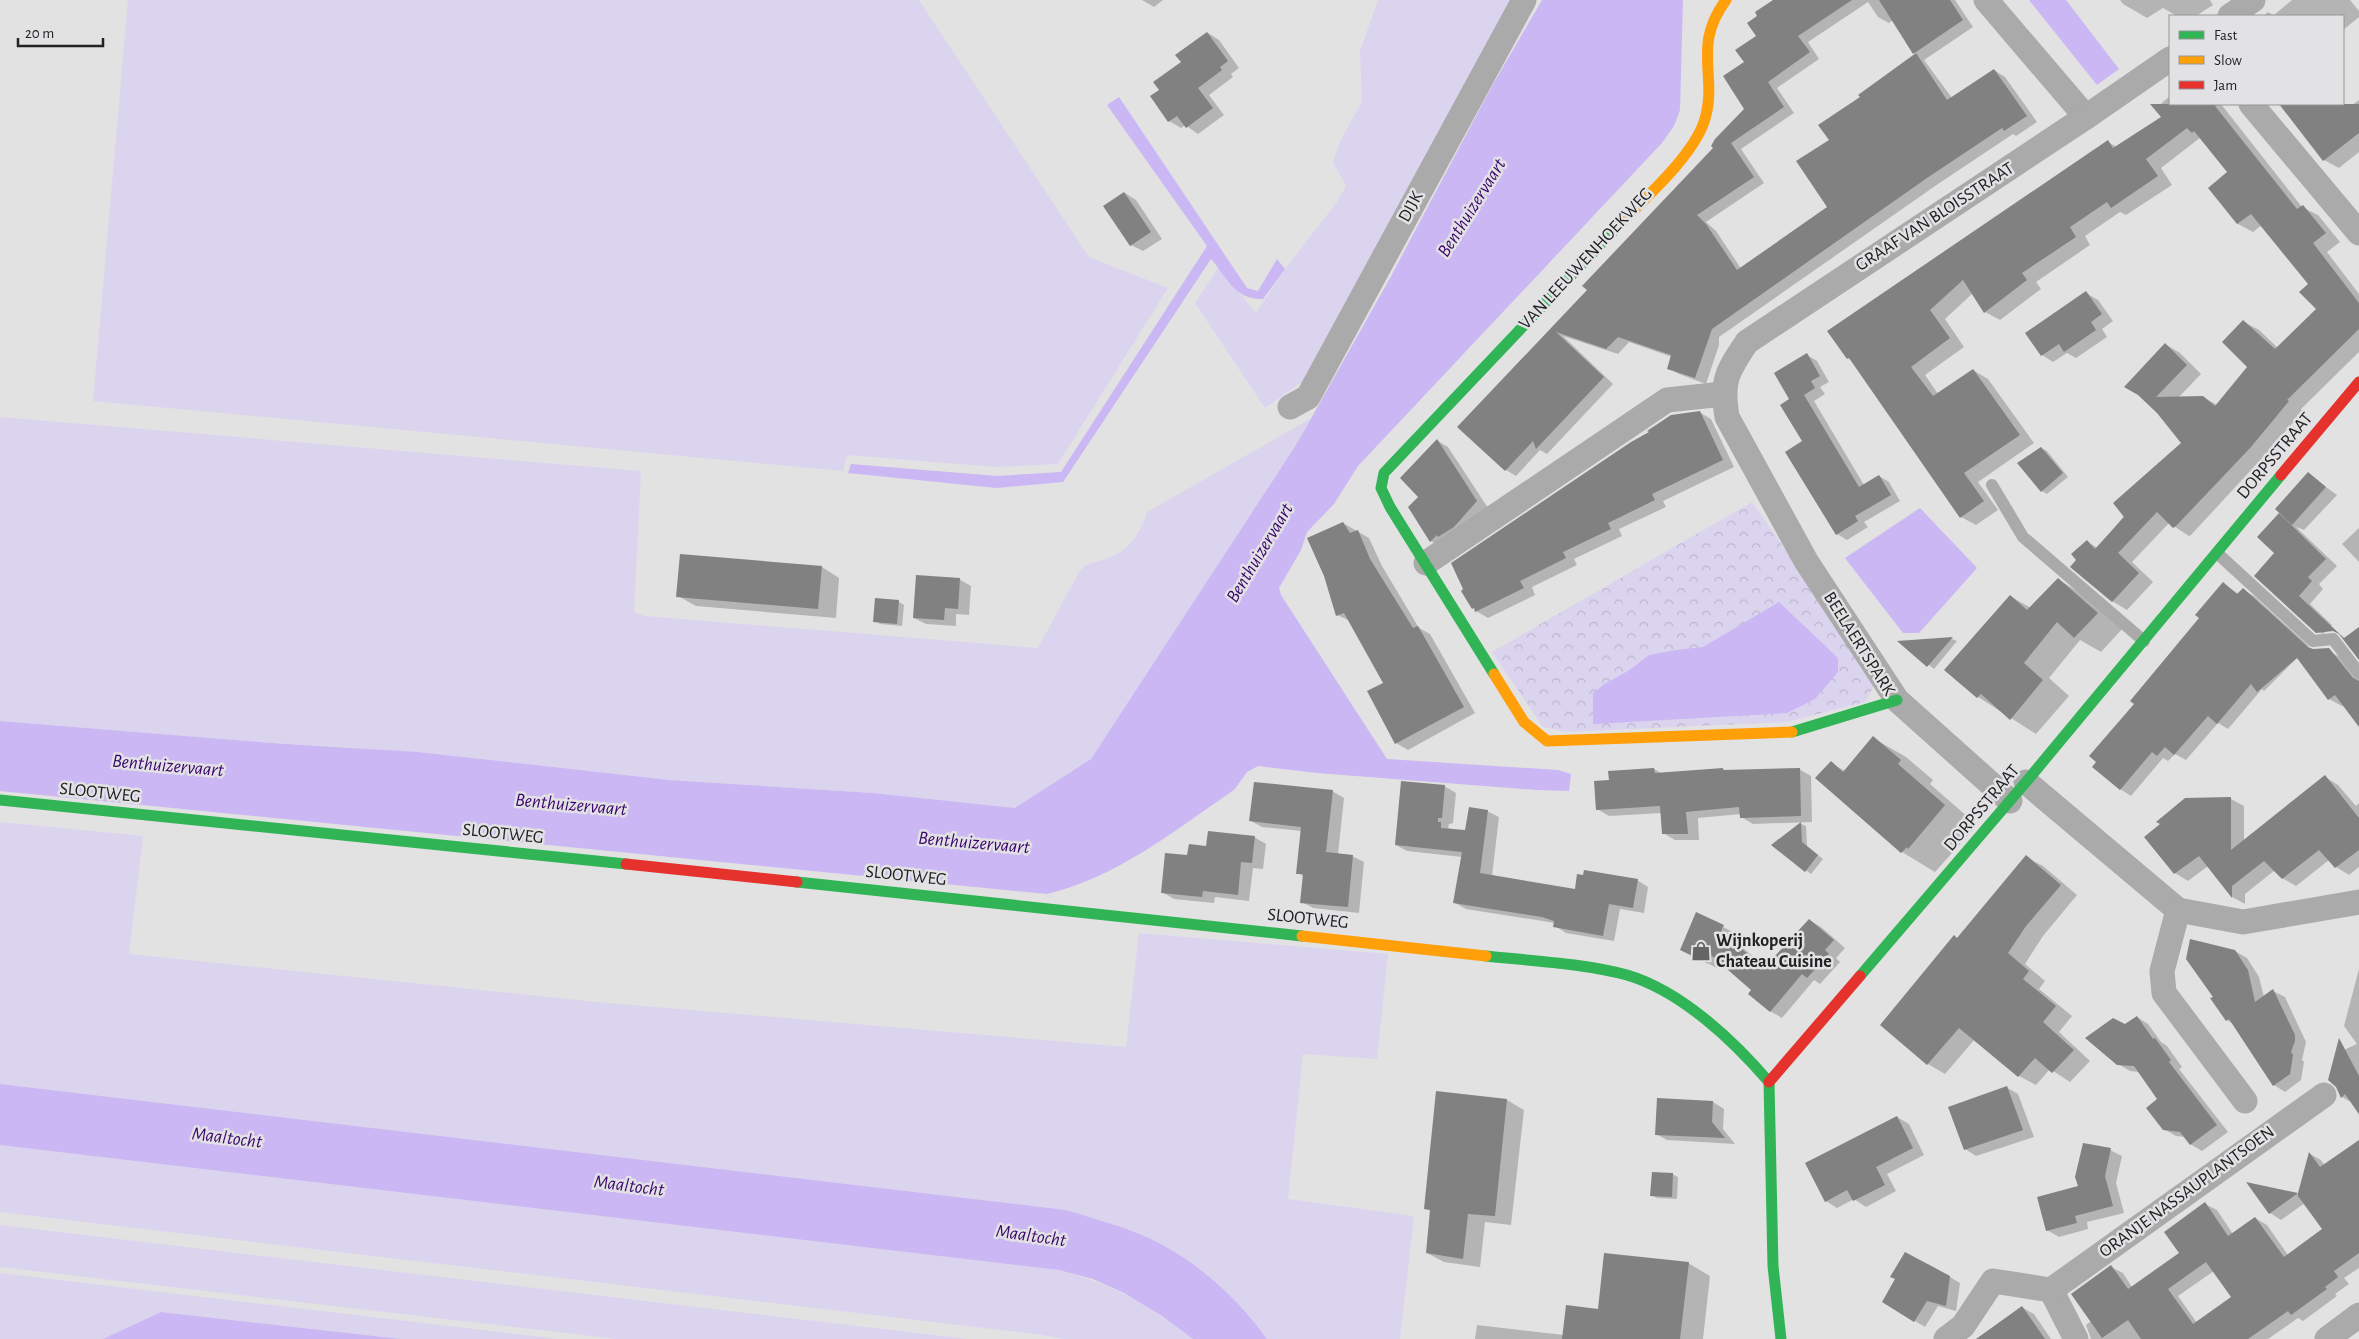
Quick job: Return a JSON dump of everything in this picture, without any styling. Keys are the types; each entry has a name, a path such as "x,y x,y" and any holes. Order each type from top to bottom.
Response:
{"street":[{"name":"DIJK","path":"1290,407 1308,397 1524,0"},
{"name":"VAN LEEUWENHOEKWEG","path":"1381,488 1384,473 1682,158 1699,136 1706,111 1707,30 1726,0"},
{"path":"1986,0 2086,117"},
{"path":"2231,15 2253,0"},
{"name":"GRAAF VAN BLOISSTRAAT","path":"1723,394 1728,370 1747,342 2169,60"},
{"path":"2252,105 2359,233"},
{"name":"DORPSSTRAAT","path":"1769,1082 2010,801 2359,382"},
{"name":"BEELAERTSPARK","path":"1381,488 1390,508 1524,722 1547,740 1798,732 1897,700 1806,561 1727,417 1723,394"},
{"path":"1426,563 1667,400 1723,394"},
{"path":"1897,700 1985,781 2010,801"},
{"path":"2026,782 2178,910 2243,922 2359,902"},
{"name":"SLOOTWEG","path":"0,800 913,894 1540,962 1604,971 1626,975 1651,986 1715,1024 1736,1043 1769,1082"},
{"path":"2178,910 2162,971 2164,993 2245,1101"},
{"path":"1769,1082 1774,1266 1781,1339"},
{"name":"ORANJE NASSAUPLANTSOEN","path":"2051,1290 2324,1095"},
{"path":"1946,1339 1963,1326 1994,1281 2051,1290 2076,1339"},
{"path":"2327,1339 2359,1315"}],"lane":[{"path":"1992,485 2022,536 2144,641"},
{"path":"2217,553 2313,641 2332,639 2359,673"}],"green space":[{"path":"128,0 919,0 1089,257 1168,288 1058,464 997,467 847,455 843,471 93,401"},
{"path":"1378,0 1512,0 1308,378 1265,408 1195,303 1218,268 1256,313 1285,269 1337,202 1346,186 1333,162 1341,139 1362,102 1360,51"},
{"path":"0,417 641,471 634,612 645,616 1038,648 1079,572 1087,565 1111,557 1126,548 1141,528 1147,512 1310,419 1296,445 1091,759 1015,808 873,793 669,780 348,747 271,743 0,721"},
{"path":"1752,502 1875,677 1873,688 1865,702 1787,722 1567,732 1543,727 1492,652"},
{"path":"0,822 143,836 129,954 597,1002 1126,1047 1139,933 1388,954 1377,1059 1303,1054 1288,1199 1414,1216 1400,1339 1267,1339 1224,1290 1190,1262 1152,1239 1066,1210 0,1084"},
{"path":"0,1145 1059,1270 1097,1282 1130,1297 1193,1339 1064,1339 1036,1334 0,1212"},
{"path":"0,1225 968,1339 617,1339 0,1267"},
{"path":"0,1273 558,1339 401,1339 162,1312 103,1339 0,1339"}],"water":[{"name":"Benthuizervaart","path":"1542,0 1683,0 1680,110 1674,126 1662,143 1358,466 1334,504 1307,532 1301,550 1279,588 1281,595 1387,759 1558,770 1571,774 1569,791 1317,773 1258,766 1247,772 1234,790 1145,851 1098,876 1047,894 0,791 0,721 271,743 417,752 669,780 873,793 1015,808 1091,759 1296,445 1389,280 1492,86"},
{"path":"2029,0 2066,0 2119,69 2097,85"},
{"path":"1119,97 1247,288 1258,291 1277,259 1285,269 1263,299 1253,298 1238,292 1211,259 1063,482 997,488 848,473 851,464 997,476 1061,472 1207,246 1107,105"},
{"path":"1920,508 1977,568 1919,633 1903,633 1845,558"},
{"path":"1779,602 1838,658 1838,672 1815,699 1787,713 1593,724 1593,693 1606,683 1628,671 1649,655 1703,647"},
{"name":"Maaltocht","path":"0,1084 1066,1210 1152,1239 1190,1262 1240,1306 1267,1339 1193,1339 1162,1316 1124,1293 1093,1279 1059,1270 0,1145"},
{"path":"161,1312 401,1339 103,1339"}],"building":[{"path":"1773,0 1852,0 1798,36 1810,52 1768,82 1784,107 1731,143 1754,177 1697,215 1706,224 1737,270 1827,207 1796,161 1829,140 1818,125 1860,97 1858,95 1916,53 1947,100 1994,69 2027,116 2004,131 2002,128 1927,178 1712,329 1695,378 1667,369 1671,355 1618,337 1606,349 1556,332 1604,377 1536,449 1533,441 1505,471 1457,427 1587,290 1582,286 1713,148 1711,146 1715,139 1744,109 1723,76 1744,62 1735,50 1756,36 1747,23 1757,16 1755,12"},
{"path":"1879,0 1950,0 1963,20 1913,54"},
{"path":"1207,32 1228,61 1220,67 1222,70 1198,88 1213,108 1186,128 1177,116 1168,122 1150,96 1159,90 1153,82 1181,62 1175,55"},
{"path":"2150,104 2216,105 2215,106 2297,209 2303,205 2326,233 2313,243 2359,303 2359,329 2287,400 2289,401 2251,447 2176,526 2173,528 2157,512 2118,553 2139,573 2112,602 2070,567 2076,560 2071,554 2087,540 2095,549 2124,517 2113,503 2181,443 2157,413 2138,395 2124,387 2165,343 2187,365 2156,397 2203,396 2215,406 2247,367 2222,342 2243,320 2275,349 2316,309 2299,292 2308,284 2251,214 2237,224 2208,188 2227,172 2194,131 2192,133 2187,128 2146,159 2158,176 2111,208 2107,202 2070,227 2076,237 2022,273 2027,280 1984,313 1963,280 1930,310 1950,338 1911,367 1933,396 1973,369 2020,435 1964,473 1984,501 1960,518 1849,358 1847,359 1827,331 2108,140 2113,148 2161,117"},
{"path":"2359,104 2359,133 2323,161 2280,105"},
{"path":"1124,192 1151,232 1130,246 1103,206"},
{"path":"2086,291 2102,314 2091,322 2096,330 2064,352 2059,344 2041,356 2025,333"},
{"path":"1807,353 1820,376 1811,381 1815,388 1804,395 1859,487 1879,475 1891,495 1855,516 1858,521 1836,535 1785,452 1802,441 1780,405 1789,399 1774,373"},
{"path":"1700,411 1723,460 1652,494 1655,500 1608,523 1611,529 1563,552 1566,558 1520,581 1524,588 1475,612 1474,608 1472,609 1461,591 1463,589 1451,563 1631,442 1649,432 1647,431 1671,415"},
{"path":"1437,439 1477,501 1454,527 1438,537 1437,535 1430,542 1408,507 1418,497 1400,478"},
{"path":"2041,447 2063,473 2041,492 2017,463"},
{"path":"2308,472 2326,487 2292,525 2275,509"},
{"path":"2279,513 2326,559 2308,577 2312,581 2299,596 2344,638 2359,627 2359,660 2339,634 2333,631 2316,633 2254,576 2274,553 2257,537"},
{"path":"1343,522 1350,533 1358,530 1370,559 1413,628 1418,626 1464,707 1395,744 1367,691 1383,683 1344,613 1336,616 1324,576 1307,538"},
{"path":"680,554 822,566 818,609 676,597"},
{"path":"916,575 960,578 958,609 945,608 944,620 913,618"},
{"path":"2058,578 2098,613 2074,638 2057,622 2024,663 2043,680 2010,720 1981,694 1977,698 1944,670 2010,595 2027,610"},
{"path":"2223,582 2237,594 2243,588 2308,647 2313,649 2329,648 2353,678 2359,681 2359,727 2335,695 2328,700 2297,658 2257,692 2251,684 2217,724 2208,716 2174,755 2165,747 2157,756 2152,752 2120,790 2092,767 2096,762 2089,756 2134,704 2130,701 2199,618 2195,615"},
{"path":"875,598 899,600 897,624 873,622"},
{"path":"1953,637 1927,667 1897,641"},
{"path":"1873,736 1901,760 1898,764 1945,805 1908,849 1907,847 1901,853 1815,778 1831,761 1843,772"},
{"path":"1654,768 1655,773 1723,768 1723,770 1800,768 1801,816 1740,818 1739,807 1686,812 1688,834 1662,834 1660,806 1596,810 1594,781 1609,780 1608,771"},
{"path":"2325,775 2359,818 2359,850 2335,868 2319,850 2282,879 2264,861 2232,886 2232,898 2199,856 2174,874 2144,837 2160,824 2156,822 2185,798 2231,797 2231,850"},
{"path":"1401,781 1445,785 1442,818 1438,818 1438,822 1441,822 1441,828 1465,830 1469,807 1488,810 1480,873 1575,889 1577,874 1583,875 1584,870 1638,879 1633,908 1609,904 1603,936 1553,927 1554,921 1542,917 1453,903 1462,852 1395,845"},
{"path":"1254,782 1333,790 1326,852 1353,855 1348,907 1300,903 1303,874 1296,874 1301,827 1249,821"},
{"path":"1801,822 1802,842 1818,855 1805,872 1771,845"},
{"path":"1208,831 1255,836 1252,863 1241,862 1238,895 1203,891 1202,897 1161,893 1165,853 1187,855 1189,844 1206,846"},
{"path":"2026,855 2061,885 2026,926 2008,953 2029,971 2023,979 2056,1006 2043,1022 2074,1050 2052,1073 2035,1058 2018,1077 1959,1028 1927,1065 1880,1025 1954,935 1957,938"},
{"path":"1696,912 1724,925 1721,931 1764,968 1809,919 1834,940 1825,950 1829,954 1807,978 1802,974 1770,1012 1748,994 1751,990 1712,956 1707,963 1680,950"},
{"path":"2190,939 2235,950 2248,970 2255,1002 2273,989 2295,1035 2295,1041 2291,1052 2293,1055 2290,1074 2273,1086 2229,1019 2226,1021 2210,998 2213,997 2186,959"},
{"path":"2137,1016 2217,1125 2190,1145 2180,1132 2163,1130 2146,1108 2157,1099 2134,1066 2117,1065 2085,1038 2113,1018 2125,1024"},
{"path":"2339,1038 2359,1076 2359,1114 2345,1094 2341,1098 2336,1087 2328,1080"},
{"path":"2007,1086 2023,1130 1964,1150 1948,1107"},
{"path":"1436,1091 1507,1099 1495,1216 1468,1214 1463,1259 1426,1253 1430,1210 1424,1209"},
{"path":"1657,1098 1713,1101 1712,1122 1725,1138 1655,1135"},
{"path":"1897,1116 1913,1148 1876,1167 1885,1185 1853,1201 1847,1190 1825,1202 1805,1163"},
{"path":"2359,1140 2359,1253 2334,1271 2338,1277 2325,1287 2327,1289 2291,1315 2288,1311 2248,1339 2141,1339 2128,1320 2102,1338 2071,1294 2111,1265 2128,1289 2179,1253 2164,1232 2205,1202 2228,1236 2255,1217 2284,1257 2322,1229 2298,1196 2309,1152 2320,1167","holes":["2206,1262 2231,1297 2193,1324 2168,1289"]},
{"path":"2083,1143 2111,1148 2105,1176 2113,1206 2075,1216 2077,1223 2046,1231 2037,1197 2078,1186 2075,1177"},
{"path":"1652,1172 1673,1173 1672,1197 1650,1196"},
{"path":"2246,1182 2298,1193 2269,1214"},
{"path":"1905,1252 1950,1276 1946,1306 1927,1301 1914,1322 1882,1302 1895,1279 1890,1277"},
{"path":"1604,1253 1689,1262 1680,1339 1562,1339 1566,1305 1598,1309"},
{"path":"2022,1306 2045,1339 1976,1339"}],"traffic: fast":[{"path":"1494,674 1390,507 1381,488 1384,473 1619,225"},
{"path":"1860,976 2026,782 2281,475"},
{"path":"1792,732 1897,700"},
{"path":"0,800 626,864"},
{"path":"797,882 1302,936"},
{"path":"1486,956 1592,968 1627,975 1647,982 1686,1005 1705,1019 1739,1050 1769,1082"},
{"path":"1769,1082 1773,1266 1781,1339"}],"traffic: slow":[{"path":"1619,225 1679,163 1698,135 1708,106 1708,47 1710,33 1716,17 1726,0"},
{"path":"1494,674 1524,722 1547,741 1792,732"},
{"path":"1302,936 1486,956"}],"traffic: jam":[{"path":"2281,475 2359,382"},
{"path":"626,864 797,882"},
{"path":"1769,1082 1860,976"}],"place":[{"name":"Wijnkoperij Chateau Cuisine","path":"1701,951"}]}
